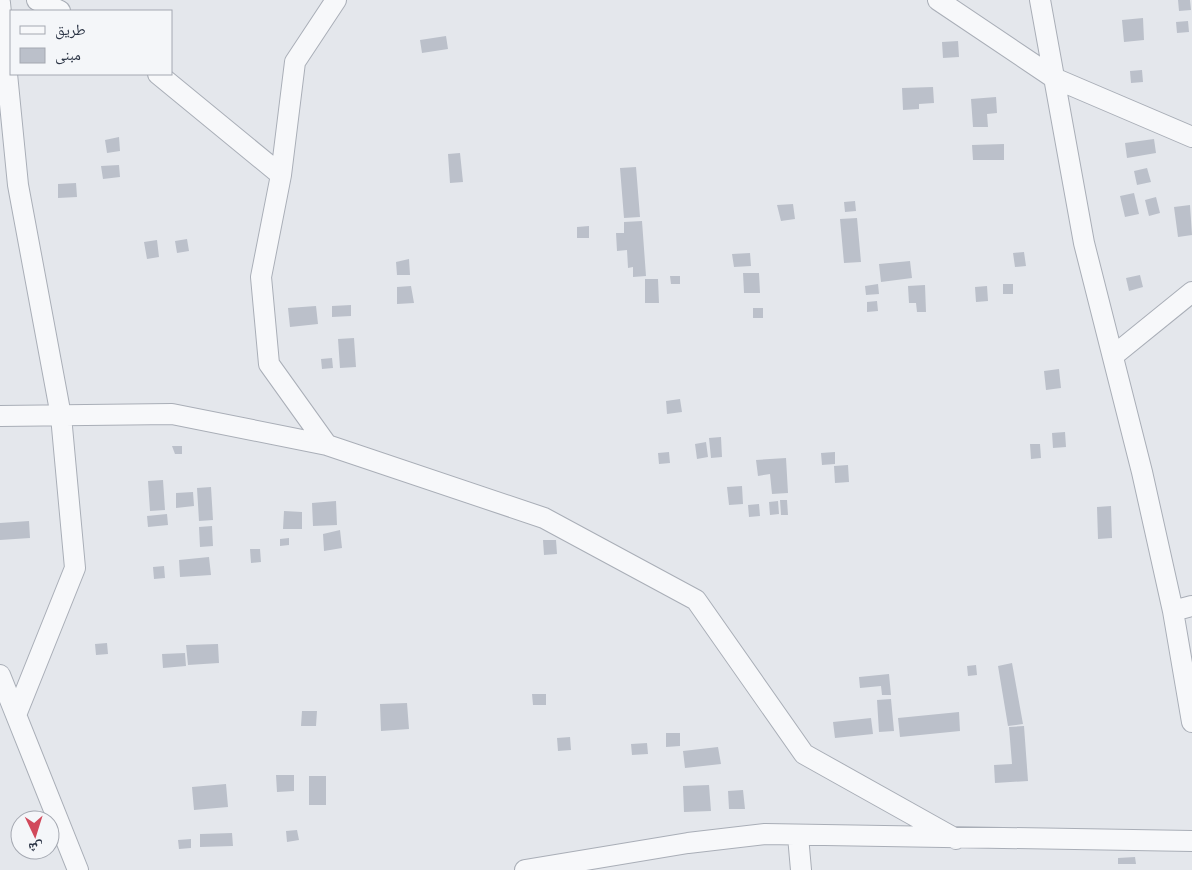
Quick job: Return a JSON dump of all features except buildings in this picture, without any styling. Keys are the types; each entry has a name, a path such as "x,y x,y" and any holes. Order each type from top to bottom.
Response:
{"street":[{"path":"37,0 58,10"},
{"path":"328,445 269,364 261,277 281,175 295,62 336,0"},
{"path":"938,0 1054,78 1192,137"},
{"path":"1040,0 1084,243 1182,608 1192,722"},
{"path":"0,3 18,185 61,416 75,568 16,715"},
{"path":"159,75 281,175"},
{"path":"1113,356 1192,292"},
{"path":"0,416 172,414 328,445 544,518 696,600 804,754 956,839"},
{"path":"0,675 78,870"},
{"path":"525,870 688,842 764,834 956,839 1192,841"},
{"path":"798,836 801,870"}]}
